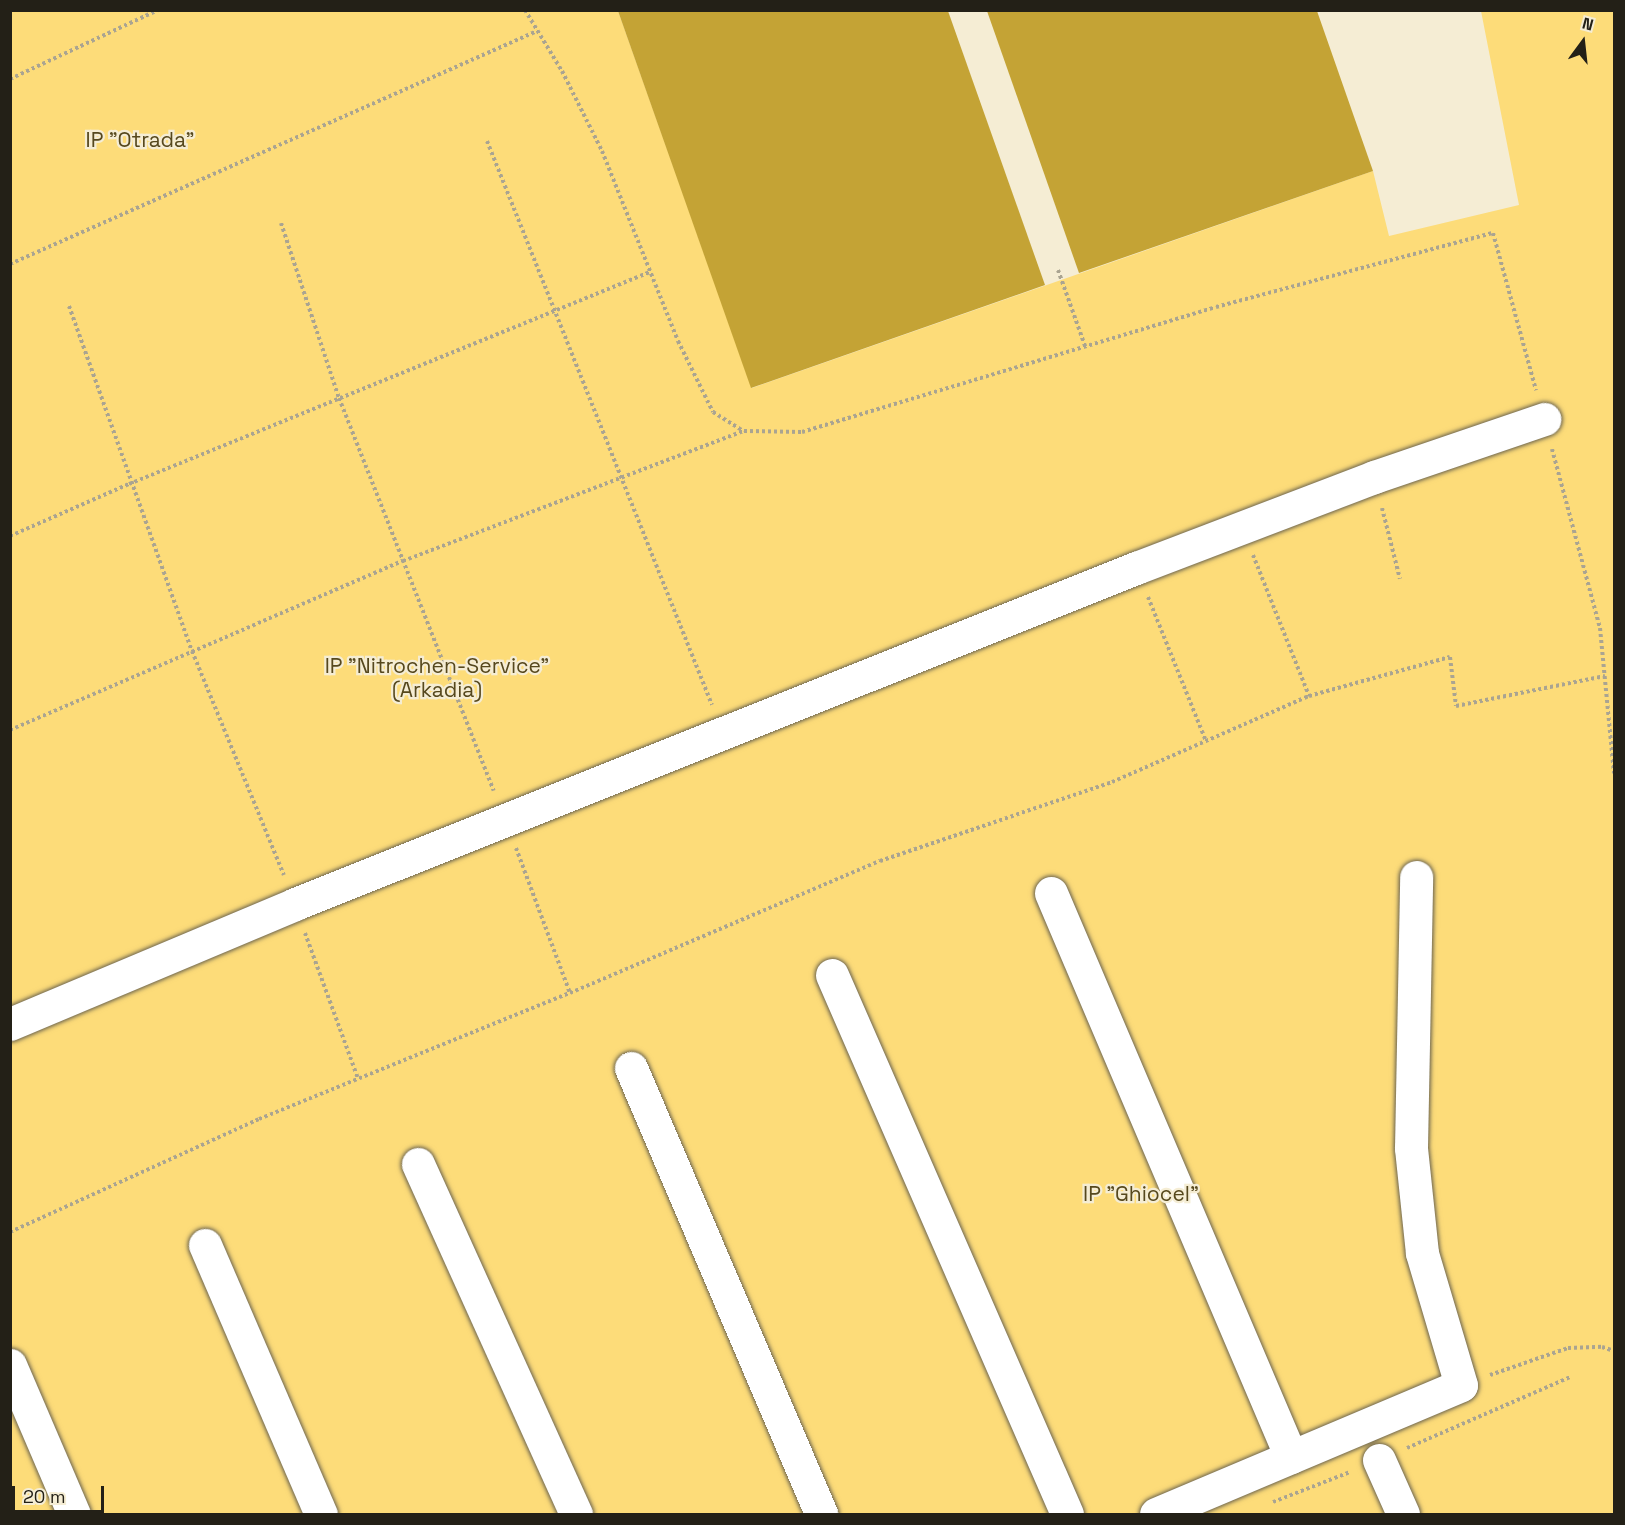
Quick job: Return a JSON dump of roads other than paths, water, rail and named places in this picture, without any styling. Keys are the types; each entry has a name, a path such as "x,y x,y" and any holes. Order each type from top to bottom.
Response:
{"street":[{"path":"10,1024 295,904 507,823 1136,568 1374,477 1544,419"},
{"path":"1156,1515 1461,1384 1422,1252 1410,1148 1416,877"},
{"path":"1051,892 1291,1457"},
{"path":"832,975 1067,1515"},
{"path":"631,1068 821,1515"},
{"path":"418,1164 576,1515"},
{"path":"205,1245 321,1515"},
{"path":"10,1365 74,1515"},
{"path":"1379,1460 1403,1515"}],"park label":[{"name":"IP \"Otrada\"","path":"140,140"},
{"name":"IP \"Nitrochen-Service\" (Arkadia)","path":"437,678"},
{"name":"IP \"Ghiocel\"","path":"1141,1194"}]}
